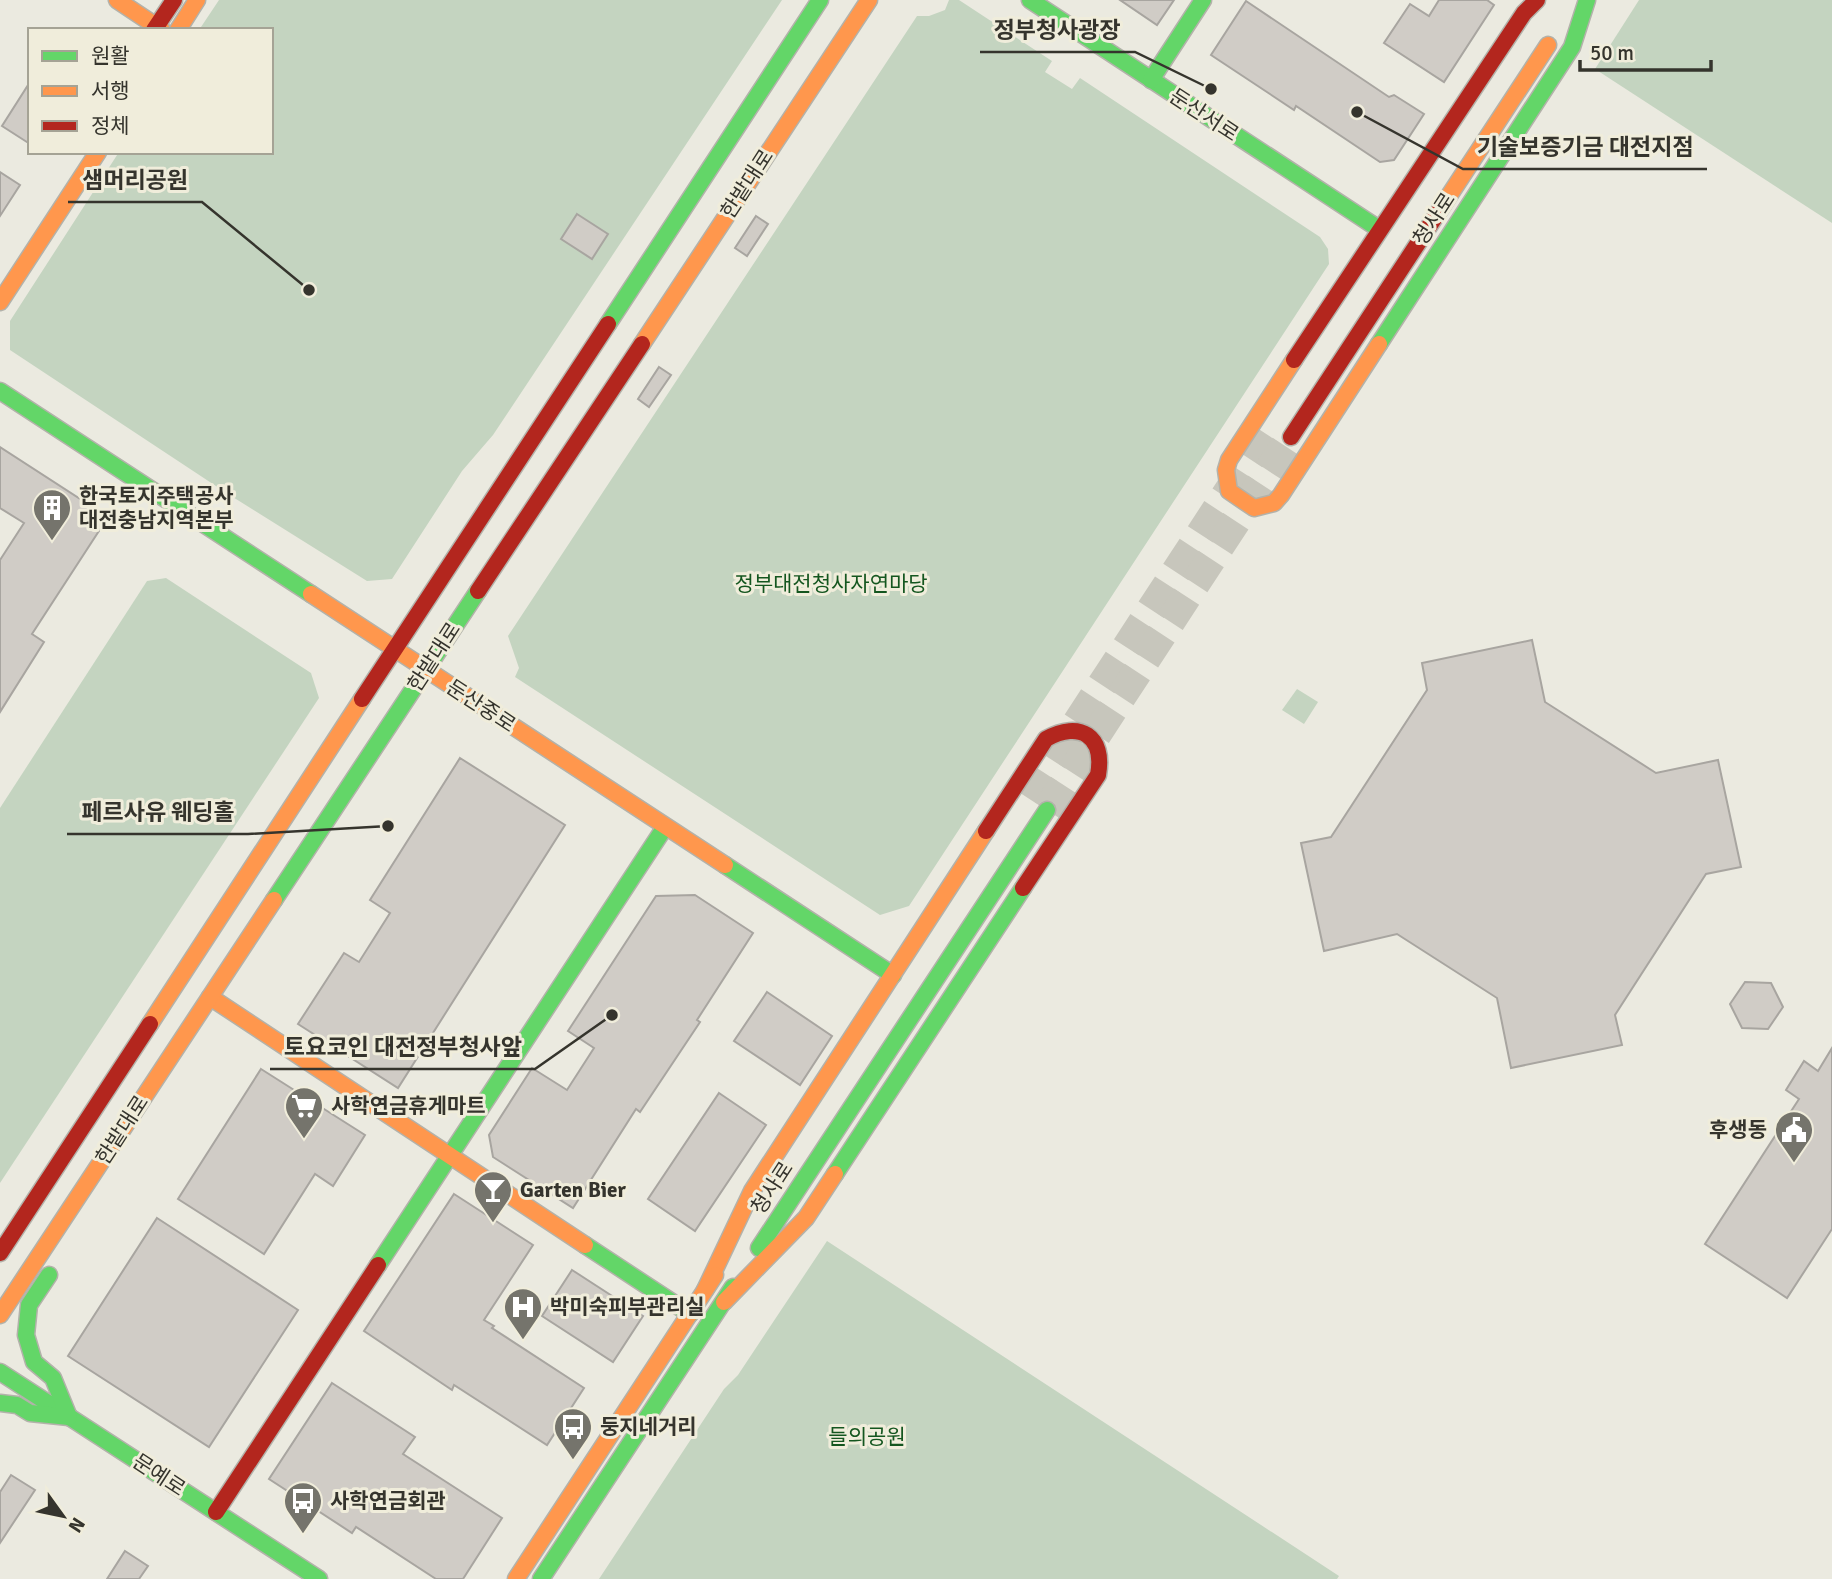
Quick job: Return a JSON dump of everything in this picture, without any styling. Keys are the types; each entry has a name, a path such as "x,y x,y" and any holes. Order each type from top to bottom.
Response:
{"street":[{"path":"117,0 157,28"},
{"path":"159,28 174,0"},
{"path":"179,28 197,0"},
{"name":"한밭대로","path":"0,1254 820,0"},
{"name":"한밭대로","path":"0,1315 869,0"},
{"name":"둔산서로","path":"1030,0 1379,229"},
{"path":"1151,80 1203,0"},
{"path":"1537,0 1524,13 1379,229 1229,460 1226,470 1229,491 1254,508 1274,503 1281,495 1572,47 1587,0"},
{"name":"청사로","path":"1415,207 1550,0"},
{"name":"청사로","path":"1291,437 1577,0"},
{"path":"0,302 97,154"},
{"name":"둔산중로","path":"0,391 900,978"},
{"path":"516,1579 705,1290 752,1191 900,978 1046,739 1064,729 1083,732 1092,738 1101,755 1098,775 806,1218 723,1302"},
{"name":"청사로","path":"541,1579 1046,810"},
{"path":"216,1512 665,827"},
{"path":"210,997 690,1314"},
{"path":"0,1403 17,1405 30,1413 69,1417 53,1378 34,1362 26,1335 29,1305 49,1275 43,1249"},
{"name":"문예로","path":"0,1371 318,1579"}],"green space":[{"path":"219,0 782,0 493,435 462,471 392,579 367,581 228,494 10,350 10,321 118,154 273,154 273,28 200,28"},
{"name":"정부대전청사자연마당","path":"949,0 959,0 1052,61 1045,72 1072,89 1080,78 1320,237 1328,249 1329,264 909,906 880,915 515,677 519,668 508,636 917,16 929,16 945,10"},
{"path":"1639,0 1832,0 1832,223 1595,69"},
{"path":"166,578 311,673 319,698 0,1183 0,808 147,581"},
{"path":"1297,689 1318,702 1304,724 1282,710"},
{"name":"들의공원","path":"827,1241 1339,1576 1337,1579 599,1579 724,1389 738,1375"}],"building":[{"path":"1120,0 1174,0 1157,25"},
{"path":"1439,0 1487,0 1494,5 1444,82 1384,43 1410,4 1429,16"},
{"path":"1246,1 1389,97 1394,95 1424,114 1394,160 1380,162 1296,106 1294,110 1211,55"},
{"path":"28,85 28,143 2,126"},
{"path":"0,172 20,185 0,216"},
{"path":"577,214 608,234 592,259 561,239"},
{"path":"756,216 768,224 747,256 735,248"},
{"path":"659,367 671,375 649,407 638,399"},
{"name":"한국토지주택공사 대전충남지역본부","path":"0,447 108,517 32,634 44,642 0,712 0,560 24,523 0,508"},
{"path":"1532,640 1545,702 1656,773 1718,760 1741,867 1706,874 1615,1015 1622,1045 1511,1068 1497,998 1397,934 1324,951 1301,843 1331,837 1427,690 1422,663"},
{"path":"460,758 565,825 398,1088 298,1024 344,953 359,962 390,913 370,900"},
{"path":"695,895 753,933 697,1020 700,1022 640,1112 636,1109 573,1208 493,1157 489,1135 532,1068 567,1090 594,1048 568,1031 656,896"},
{"path":"1745,982 1771,983 1783,1007 1768,1029 1742,1028 1730,1004"},
{"path":"767,992 832,1036 800,1085 734,1041"},
{"name":"후생동","path":"1832,1048 1832,1229 1787,1298 1705,1244 1799,1099 1786,1090 1804,1061 1818,1071"},
{"path":"261,1069 365,1135 333,1186 315,1174 264,1254 178,1199"},
{"path":"719,1093 766,1125 695,1231 648,1199"},
{"path":"454,1194 533,1245 484,1320 494,1326 492,1328 584,1388 547,1445 454,1385 452,1390 364,1331"},
{"path":"157,1218 298,1310 209,1447 68,1356"},
{"path":"572,1270 643,1316 613,1362 542,1316"},
{"path":"332,1383 415,1437 403,1454 502,1518 463,1579 436,1579 356,1527 352,1533 269,1479"},
{"path":"11,1475 35,1490 0,1543 0,1492"},
{"path":"125,1551 148,1566 139,1579 107,1579"}],"tunnel":[{"path":"1028,798 1272,425"},
{"path":"1047,810 1291,437"}],"traffic: fast":[{"path":"608,324 820,0"},
{"path":"1030,0 1379,229"},
{"path":"1151,80 1203,0"},
{"path":"1379,344 1572,47 1587,0"},
{"path":"0,391 311,594"},
{"path":"274,900 478,591"},
{"path":"759,1248 1047,810"},
{"path":"378,1265 665,827"},
{"path":"725,865 893,975"},
{"path":"835,1174 1023,888"},
{"path":"585,1245 690,1314"},
{"path":"0,1403 17,1405 30,1413 69,1417 53,1378 34,1362 26,1335 29,1305 49,1275"},
{"path":"541,1579 733,1287"},
{"path":"0,1372 319,1579"}],"traffic: slow":[{"path":"117,0 159,28"},
{"path":"179,28 197,0"},
{"path":"642,344 869,0"},
{"path":"1443,205 1548,45"},
{"path":"0,302 97,154"},
{"path":"1294,360 1229,460 1226,470 1229,491 1254,508 1274,503 1281,495 1379,344"},
{"path":"311,594 725,865"},
{"path":"150,1024 362,699"},
{"path":"705,1290 752,1191 986,831"},
{"path":"0,1315 274,900"},
{"path":"210,997 585,1245"},
{"path":"724,1302 806,1218 835,1174"},
{"path":"516,1579 715,1275"}],"traffic: jam":[{"path":"155,28 174,0"},
{"path":"1294,360 1524,13 1537,0"},
{"path":"1291,437 1443,205"},
{"path":"362,699 608,324"},
{"path":"478,591 642,344"},
{"path":"986,831 1046,739 1069,731 1087,735 1094,741 1098,750 1098,775 1023,888"},
{"path":"0,1253 150,1024"},
{"path":"216,1512 378,1265"}],"place":[{"name":"정부청사광장","path":"1211,89"},
{"name":"기술보증기금 대전지점","path":"1357,112"},
{"name":"샘머리공원","path":"309,290"},
{"name":"한국토지주택공사 대전충남지역본부","path":"52,542"},
{"name":"페르사유 웨딩홀","path":"388,826"},
{"name":"토요코인 대전정부청사앞","path":"612,1015"},
{"name":"사학연금휴게마트","path":"304,1140"},
{"name":"후생동","path":"1794,1164"},
{"name":"Garten Bier","path":"493,1224"},
{"name":"박미숙피부관리실","path":"523,1341"},
{"name":"둥지네거리","path":"573,1461"},
{"name":"사학연금회관","path":"303,1535"}]}
